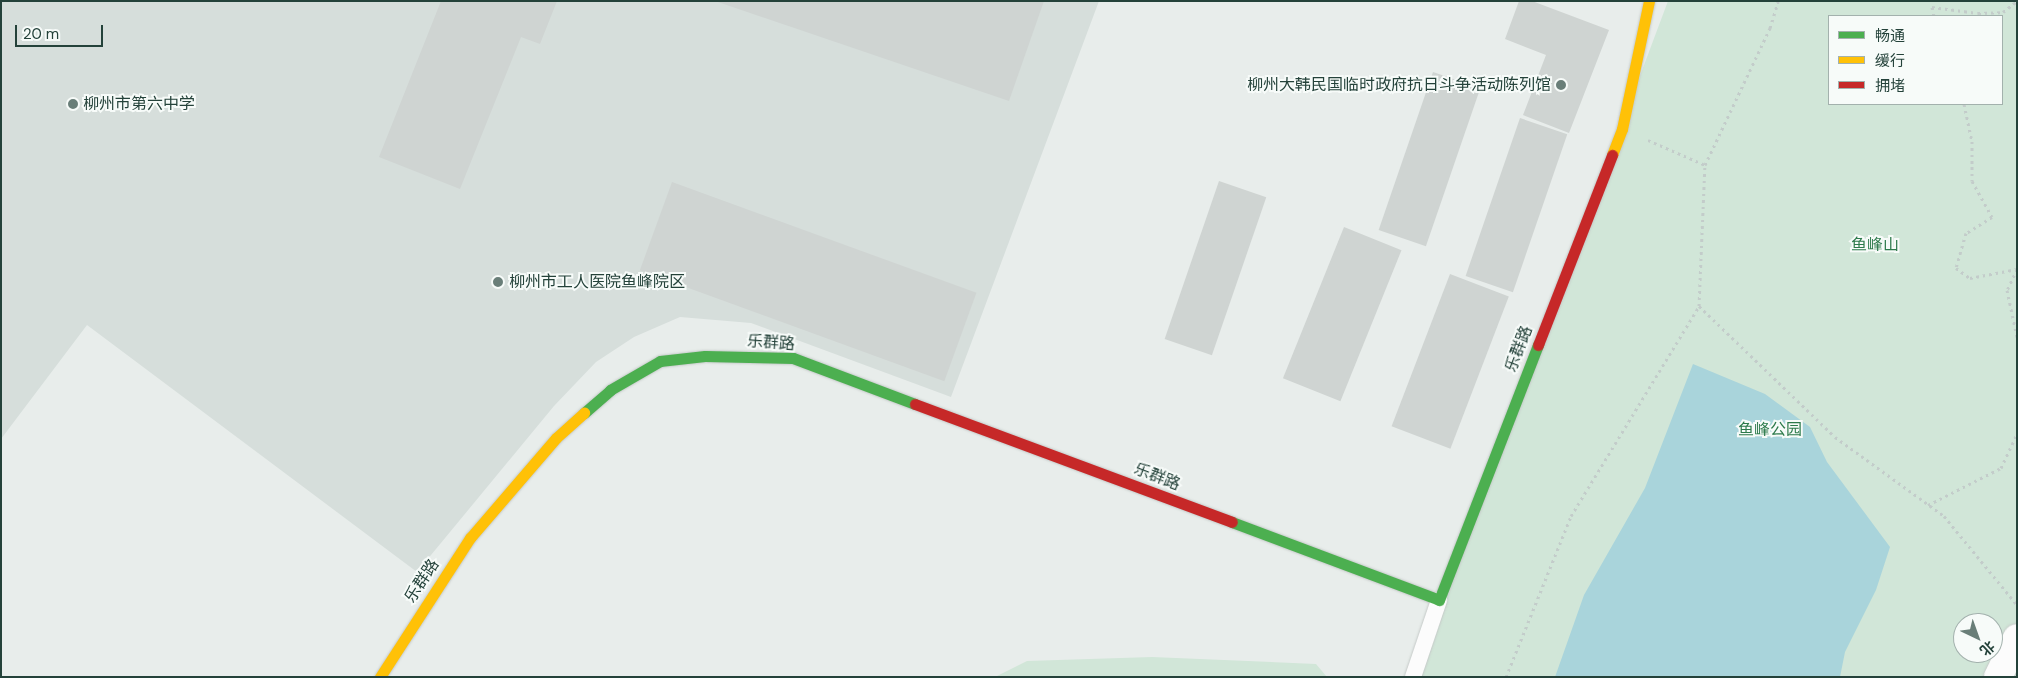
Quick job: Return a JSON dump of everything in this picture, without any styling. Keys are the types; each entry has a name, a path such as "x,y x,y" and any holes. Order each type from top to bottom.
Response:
{"street":[{"name":"乐群路","path":"380,677 470,538 556,438 610,390 660,361 704,356 793,358 1438,600 1622,129 1648,1"},
{"path":"1998,677 2017,638"}],"lane":[{"path":"1413,677 1438,600"}],"path":[{"path":"1506,677 1571,516 1699,306 1705,165 1770,28 1778,1"},
{"path":"1934,15 1932,7 1978,13 2003,12 2017,1"},
{"path":"1964,105 1972,140 1972,181 1992,217 1966,233 1956,268 1970,278 2017,269"},
{"path":"1622,129 1705,165"},
{"path":"2017,269 2007,290 2017,337"},
{"path":"1699,306 1835,437 1944,516 2017,605"},
{"path":"1928,505 2001,468 2017,434"}],"shaded area":[{"name":"柳州市工人医院鱼峰院区","path":"1,1 1099,1 951,397 751,323 680,317 634,337 596,362 554,406 417,572 87,325 1,439"}],"green space":[{"name":"鱼峰公园","path":"1668,1 2017,1 2017,677 1415,677"},
{"path":"1152,657 1316,664 1327,677 995,677 1027,661"}],"water":[{"path":"1693,364 1765,394 1810,427 1827,462 1890,547 1876,590 1845,652 1840,677 1555,677 1584,595 1645,488"}],"building":[{"path":"441,1 557,1 540,44 521,37 460,189 379,157"},
{"path":"715,1 1044,1 1009,101"},
{"name":"柳州大韩民国临时政府抗日斗争活动陈列馆","path":"1519,1 1532,1 1609,30 1569,133 1523,115 1546,55 1505,39"},
{"path":"1433,72 1480,88 1426,246 1379,230"},
{"path":"1520,118 1567,134 1513,292 1466,276"},
{"path":"1219,181 1266,197 1212,355 1165,339"},
{"path":"672,182 976,293 944,381 640,270"},
{"path":"1344,227 1401,250 1340,401 1283,378"},
{"path":"1450,274 1509,297 1450,449 1392,426"}],"traffic: fast":[{"path":"1232,522 1439,600 1538,345"},
{"path":"584,413 610,390 660,361 705,356 793,358 915,404"}],"traffic: slow":[{"path":"1612,155 1622,129 1649,1"},
{"path":"380,677 470,538 556,438 584,413"}],"traffic: jam":[{"path":"1538,345 1612,155"},
{"path":"915,404 1232,522"}],"place":[{"name":"柳州大韩民国临时政府抗日斗争活动陈列馆","path":"1561,85"},
{"name":"柳州市第六中学","path":"73,104"},
{"name":"柳州市工人医院鱼峰院区","path":"498,282"}],"park label":[{"name":"鱼峰山","path":"1875,245"}]}
